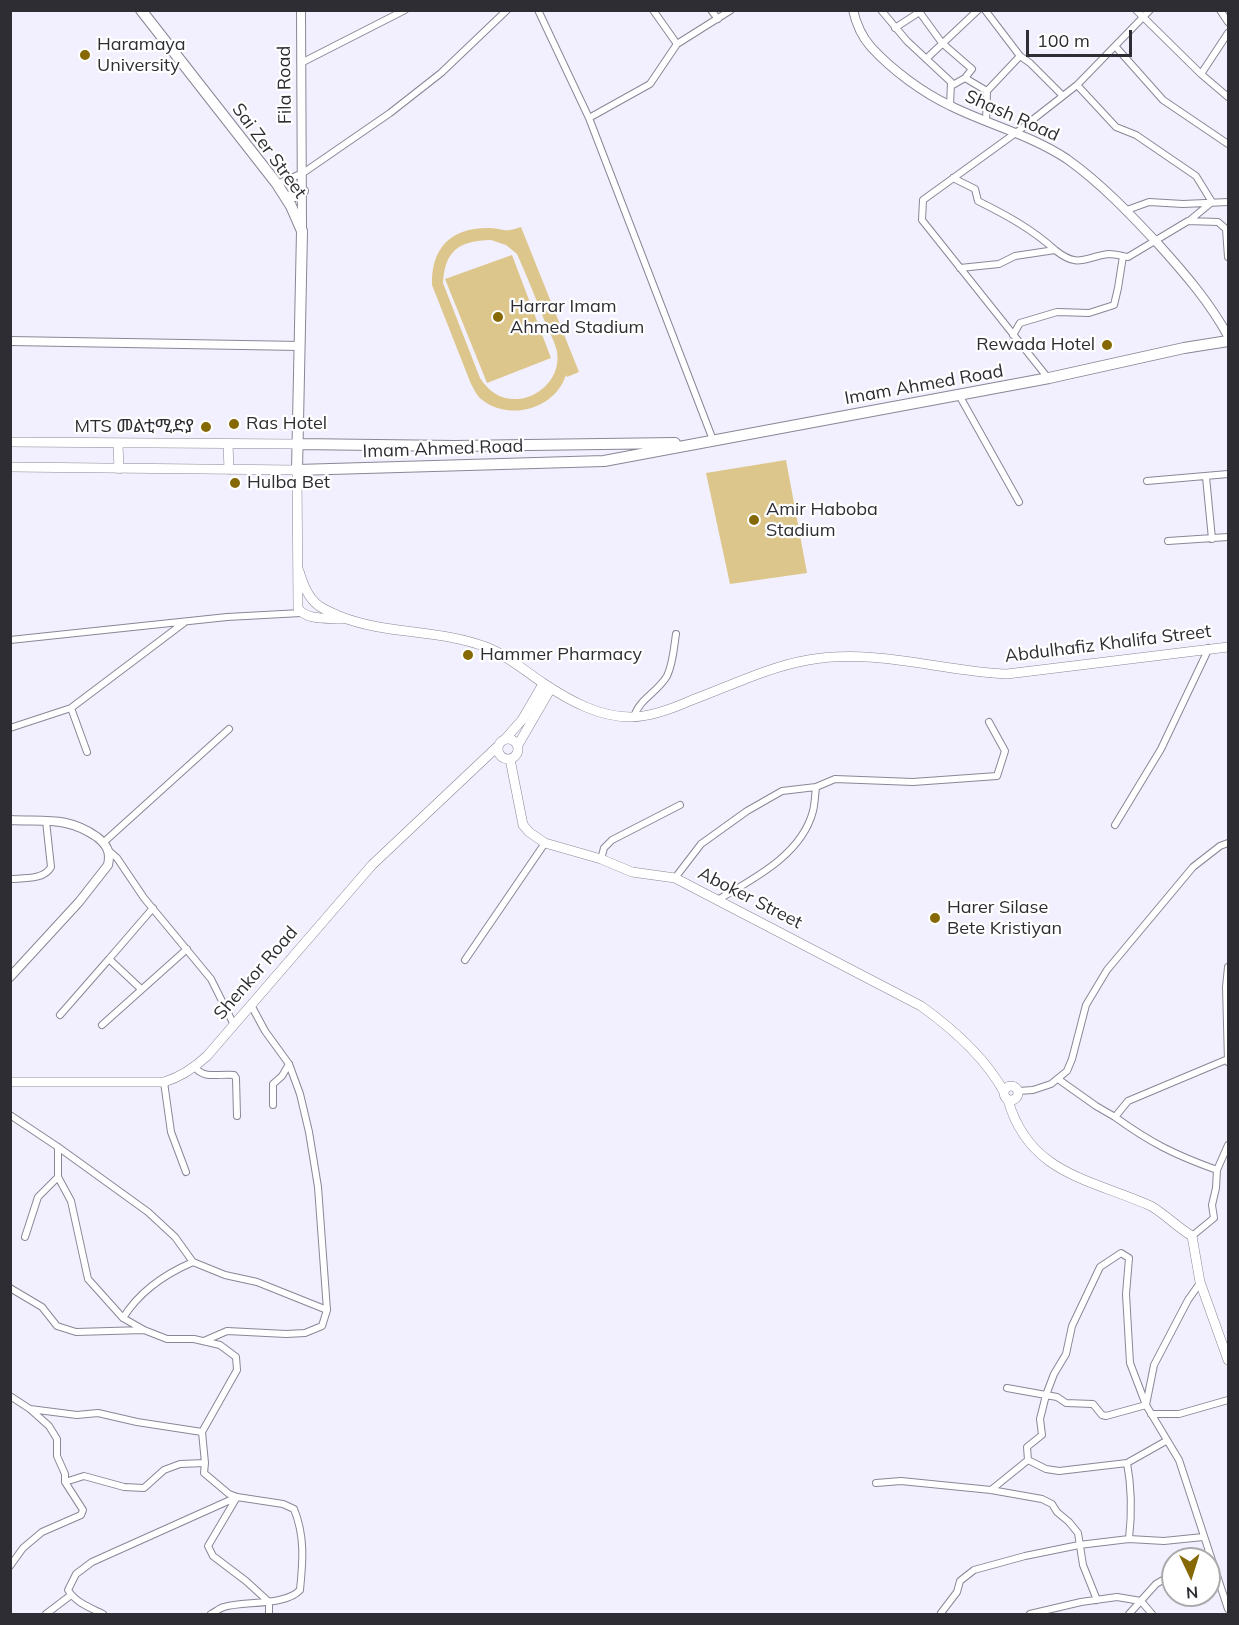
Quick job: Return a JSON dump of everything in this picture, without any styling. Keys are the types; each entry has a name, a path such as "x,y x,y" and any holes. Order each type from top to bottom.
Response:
{"highway":[{"name":"Sai Zer Street","path":"141,10 277,184 286,197 302,231 297,470"},
{"path":"286,197 295,196 303,191"},
{"name":"Imam Ahmed Road","path":"297,470 604,461 1048,378 1184,348 1228,341"},
{"name":"Imam Ahmed Road","path":"298,444 478,446 696,443"}],"main road":[{"path":"10,442 298,444"},
{"path":"118,444 119,469"},
{"path":"228,444 229,470"},
{"path":"10,467 297,470 297,601 301,613 306,616 348,619"},
{"path":"298,571 306,589 319,606 348,619"},
{"name":"Abdulhafiz Khalifa Street","path":"348,619 468,641 502,655 547,686 588,709 612,716 634,717 682,704 778,667 837,656 869,656 1007,674 1228,647"},
{"path":"527,672 537,703"},
{"path":"503,754 518,752 518,745 547,686"},
{"path":"537,703 565,696"},
{"name":"Shenkor Road","path":"10,1082 164,1082 195,1067 372,865 476,769 503,754 500,741 506,738 537,703"},
{"path":"506,738 518,745"},
{"name":"Aboker Street","path":"503,754 523,825 545,843 601,859 632,872 675,878 921,1006 956,1034 1011,1094"},
{"path":"1011,1094 1011,1113 1021,1132 1044,1159 1073,1175 1151,1206 1192,1236 1200,1282 1228,1360"}],"street":[{"name":"Fila Road","path":"301,10 302,231"},
{"path":"301,63 405,10"},
{"path":"277,184 303,172 390,113 441,73 507,10"},
{"path":"538,10 589,118 713,440"},
{"path":"653,10 677,44"},
{"path":"711,10 718,19"},
{"path":"589,118 650,84 677,44 731,10"},
{"name":"Shash Road","path":"853,10 857,25 870,45 917,85 950,106 1017,132 1065,158 1097,183 1127,210 1154,240 1213,309 1228,336"},
{"path":"881,10 895,28 951,82 950,106"},
{"path":"926,59 978,10"},
{"path":"985,10 1020,56 1063,96"},
{"path":"1136,10 1201,74 1228,97"},
{"path":"1048,378 922,220 923,200 1077,85 1150,10"},
{"path":"1220,10 1228,22"},
{"path":"895,28 919,11 942,43 972,69 965,78 951,86"},
{"path":"1201,74 1228,33"},
{"path":"1115,46 1163,100 1228,144"},
{"path":"986,121 987,91 1020,56"},
{"path":"965,78 987,91"},
{"path":"1077,85 1116,127 1136,135 1196,176 1212,202"},
{"path":"953,178 975,189 978,201 1009,216 1041,237 1068,260 1084,260 1110,254 1128,257 1188,221 1212,202"},
{"path":"1127,210 1149,202 1183,204 1228,202"},
{"path":"1188,221 1218,222 1226,229 1228,257"},
{"path":"960,268 999,264 1015,256 1055,250"},
{"path":"1013,335 1020,323 1057,312 1089,313 1114,305 1123,256"},
{"path":"10,341 300,346"},
{"path":"959,395 1018,502"},
{"path":"1147,481 1228,474"},
{"path":"1206,477 1212,539"},
{"path":"1168,541 1228,537"},
{"path":"10,640 185,621 301,613"},
{"path":"10,728 71,708 185,621"},
{"path":"634,717 637,708 668,675 676,634"},
{"path":"1115,825 1161,749 1209,648"},
{"path":"71,708 87,752"},
{"path":"675,878 701,844 782,791 816,787 835,779 913,782 997,776 1005,751 989,722"},
{"path":"104,843 229,729"},
{"path":"719,899 783,858 799,838 813,812 816,787"},
{"path":"601,859 604,848 612,840 680,806"},
{"path":"10,820 46,820 79,825 104,843 211,979 233,1023"},
{"path":"10,879 43,876 48,873 51,867 46,820"},
{"path":"465,960 545,843"},
{"path":"1011,1094 1033,1090 1058,1079 1067,1071 1086,1005 1107,970 1193,867 1220,846 1228,843"},
{"path":"10,977 79,903 108,865 109,851"},
{"path":"60,1015 153,908"},
{"path":"102,1025 188,949"},
{"path":"109,959 141,989"},
{"path":"1115,1117 1128,1101 1228,1060 1226,987 1228,967"},
{"path":"204,1341 227,1331 305,1333 322,1326 327,1310 318,1187 307,1122 289,1064 251,1005"},
{"path":"273,1105 273,1084 282,1076 289,1064"},
{"path":"195,1067 205,1076 234,1075 237,1116"},
{"path":"1058,1079 1160,1147 1177,1156 1217,1170"},
{"path":"164,1082 171,1132 186,1172"},
{"path":"10,1116 58,1147 148,1212 175,1237 193,1262 225,1275 257,1282 327,1310"},
{"path":"58,1147 58,1177 71,1201 88,1279 123,1318 144,1330 167,1339 204,1341 220,1345 236,1356 237,1370 202,1432 204,1473 237,1497 283,1504 294,1509 301,1526 304,1557 300,1590 296,1594 269,1602 223,1607 211,1614"},
{"path":"1192,1236 1214,1218 1212,1205 1217,1170 1227,1150"},
{"path":"25,1238 38,1197 58,1177"},
{"path":"1028,1460 1027,1447 1042,1435 1040,1419 1046,1395 1054,1374 1066,1354 1072,1326 1100,1267 1121,1253 1129,1258 1126,1294 1130,1363 1146,1405 1179,1460 1206,1547"},
{"path":"123,1318 141,1295 174,1270 193,1262"},
{"path":"1146,1405 1154,1365 1200,1282"},
{"path":"10,1288 42,1307 57,1326 76,1332 144,1330"},
{"path":"1007,1388 1057,1397 1066,1403 1093,1404 1102,1415 1106,1416 1146,1405"},
{"path":"10,1396 30,1409 49,1426 57,1439 57,1456 65,1474 65,1482 83,1510 81,1515 42,1532 23,1548 10,1566"},
{"path":"1151,1414 1179,1414 1228,1400"},
{"path":"30,1409 77,1415 98,1413 137,1422 202,1432"},
{"path":"1028,1460 1046,1469 1059,1471 1127,1462 1166,1441"},
{"path":"991,1491 1028,1460"},
{"path":"1127,1462 1132,1504 1129,1539"},
{"path":"65,1482 84,1476 124,1487 144,1488 164,1470 180,1464 205,1463"},
{"path":"876,1484 901,1481 991,1491 1041,1499 1052,1504 1078,1533 1083,1565 1096,1600"},
{"path":"103,1614 71,1595 68,1590 76,1574 92,1562 237,1497"},
{"path":"237,1497 208,1546 213,1556 269,1602 269,1614"},
{"path":"941,1613 957,1592 960,1581 974,1570 1025,1556 1079,1545 1129,1539 1164,1541 1203,1537"},
{"path":"1129,1614 1161,1581"},
{"path":"1221,1588 1228,1608"},
{"path":"46,1614 71,1595"},
{"path":"1030,1614 1081,1602 1117,1597 1141,1601 1152,1614"}],"shaded area":[{"path":"521,227 579,372 567,377 566,375 560,387 542,404 530,408 505,410 481,399 471,384 432,285 435,260 446,242 455,236 477,229","holes":["491,240 506,245 517,254 557,352 556,369 548,384 542,390 518,399 496,394 480,378 443,283 447,262 456,249 462,245"]},
{"path":"512,255 551,358 487,383 445,279"},
{"path":"786,460 807,573 730,584 706,473"}],"place":[{"name":"Haramaya University","path":"85,55"},
{"name":"Harrar Imam Ahmed Stadium","path":"498,317"},
{"name":"Rewada Hotel","path":"1107,345"},
{"name":"Ras Hotel","path":"234,424"},
{"name":"MTS መልቲሚድያ","path":"206,427"},
{"name":"Hulba Bet","path":"235,483"},
{"name":"Amir Haboba Stadium","path":"754,520"},
{"name":"Hammer Pharmacy","path":"468,655"},
{"name":"Harer Silase Bete Kristiyan","path":"935,918"}]}
